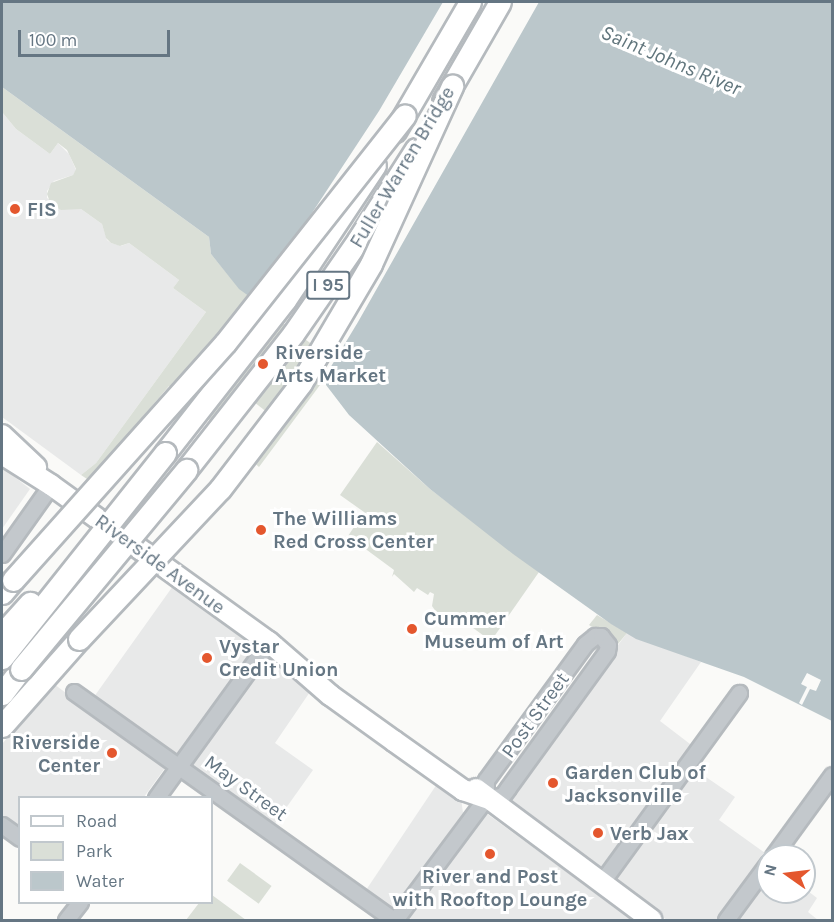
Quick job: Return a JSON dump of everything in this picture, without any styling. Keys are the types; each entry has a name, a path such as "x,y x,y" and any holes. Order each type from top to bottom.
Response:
{"highway":[{"name":"Fuller Warren Bridge","path":"165,453 285,300 347,209 405,115 470,2"},
{"name":"Fuller Warren Bridge","path":"2,693 271,364 326,288 378,210 500,2"},
{"path":"2,726 79,639 220,489 263,436 301,383 335,329 381,244 452,86"},
{"path":"7,587 225,343 405,115"},
{"path":"2,634 165,453"},
{"name":"I 95","path":"2,658 165,453"}],"main road":[{"name":"Riverside Avenue","path":"2,435 25,455 51,485"},
{"name":"Riverside Avenue","path":"2,454 51,485 269,642 299,659 468,782 486,798 652,921"}],"street":[{"path":"2,554 51,485"},
{"name":"Post Street","path":"394,921 486,798 486,780 585,644 595,636 601,636 608,645 607,651 502,796 486,798"},
{"path":"157,796 269,642"},
{"name":"May Street","path":"74,692 394,921"},
{"path":"602,883 739,693"},
{"path":"782,844 832,775"},
{"path":"2,825 18,837"},
{"path":"726,921 756,880"},
{"path":"66,921 79,904"}],"shaded area":[{"path":"2,112 16,129 50,154 58,143 69,154 76,170 73,175 54,181 47,191 47,198 65,209 81,209 102,224 107,240 111,243 121,246 129,243 179,280 173,288 206,312 96,463 81,475 2,417"},
{"path":"2,467 30,489 2,529"},
{"path":"173,586 314,686 275,743 313,770 264,839 213,802 213,796 205,796 165,768 145,796 18,796 18,847 2,835 2,744 54,684 86,708"},
{"path":"627,633 701,662 660,721 694,747 603,869 595,868 506,802 509,792"},
{"path":"690,766 735,797 719,820 756,846 756,871 719,920 667,920 613,879"},
{"path":"441,778 461,798 463,813 385,920 377,920 356,905"},
{"path":"486,813 632,920 413,920 409,918"},
{"path":"756,892 756,904 813,904 808,912 818,920 735,920"}],"green space":[{"path":"2,87 209,237 211,254 239,288 330,354 323,381 259,467 242,452 268,413 245,395 229,437 169,386 128,434 93,483 81,475 96,463 206,312 173,288 179,280 129,243 120,246 111,243 106,238 102,224 81,209 61,210 51,205 47,194 51,183 73,175 76,169 67,150 58,143 50,154 16,129 2,112"},
{"path":"377,442 430,489 539,572 491,641 469,625 471,622 467,620 455,625 439,616 432,606 434,594 430,592 428,595 417,588 414,592 394,574 392,577 394,570 348,536 364,512 340,495"},
{"path":"597,615 627,633 618,644 589,625"},
{"path":"240,863 272,886 259,904 227,881"},
{"path":"213,896 246,920 186,920 198,904 213,904"}],"water":[{"name":"Saint Johns River","path":"2,2 832,2 832,721 744,677 636,639 611,624 513,554 430,489 349,415 323,381 329,354 239,289 211,254 209,237 2,87"}],"pier":[{"path":"443,2 539,2 358,322 321,383 323,369 362,301 324,364 313,345 250,299 310,216 379,111"},
{"path":"807,673 821,680 816,691 810,689 802,705 799,703 807,687 801,684"}],"place":[{"name":"FIS","path":"15,209"},
{"name":"Riverside Arts Market","path":"263,364"},
{"name":"The Williams Red Cross Center","path":"261,530"},
{"name":"Cummer Museum of Art","path":"412,629"},
{"name":"Vystar Credit Union","path":"207,658"},
{"name":"Riverside Center","path":"112,753"},
{"name":"Garden Club of Jacksonville","path":"553,783"},
{"name":"Verb Jax","path":"598,833"},
{"name":"River and Post with Rooftop Lounge","path":"490,854"}]}
